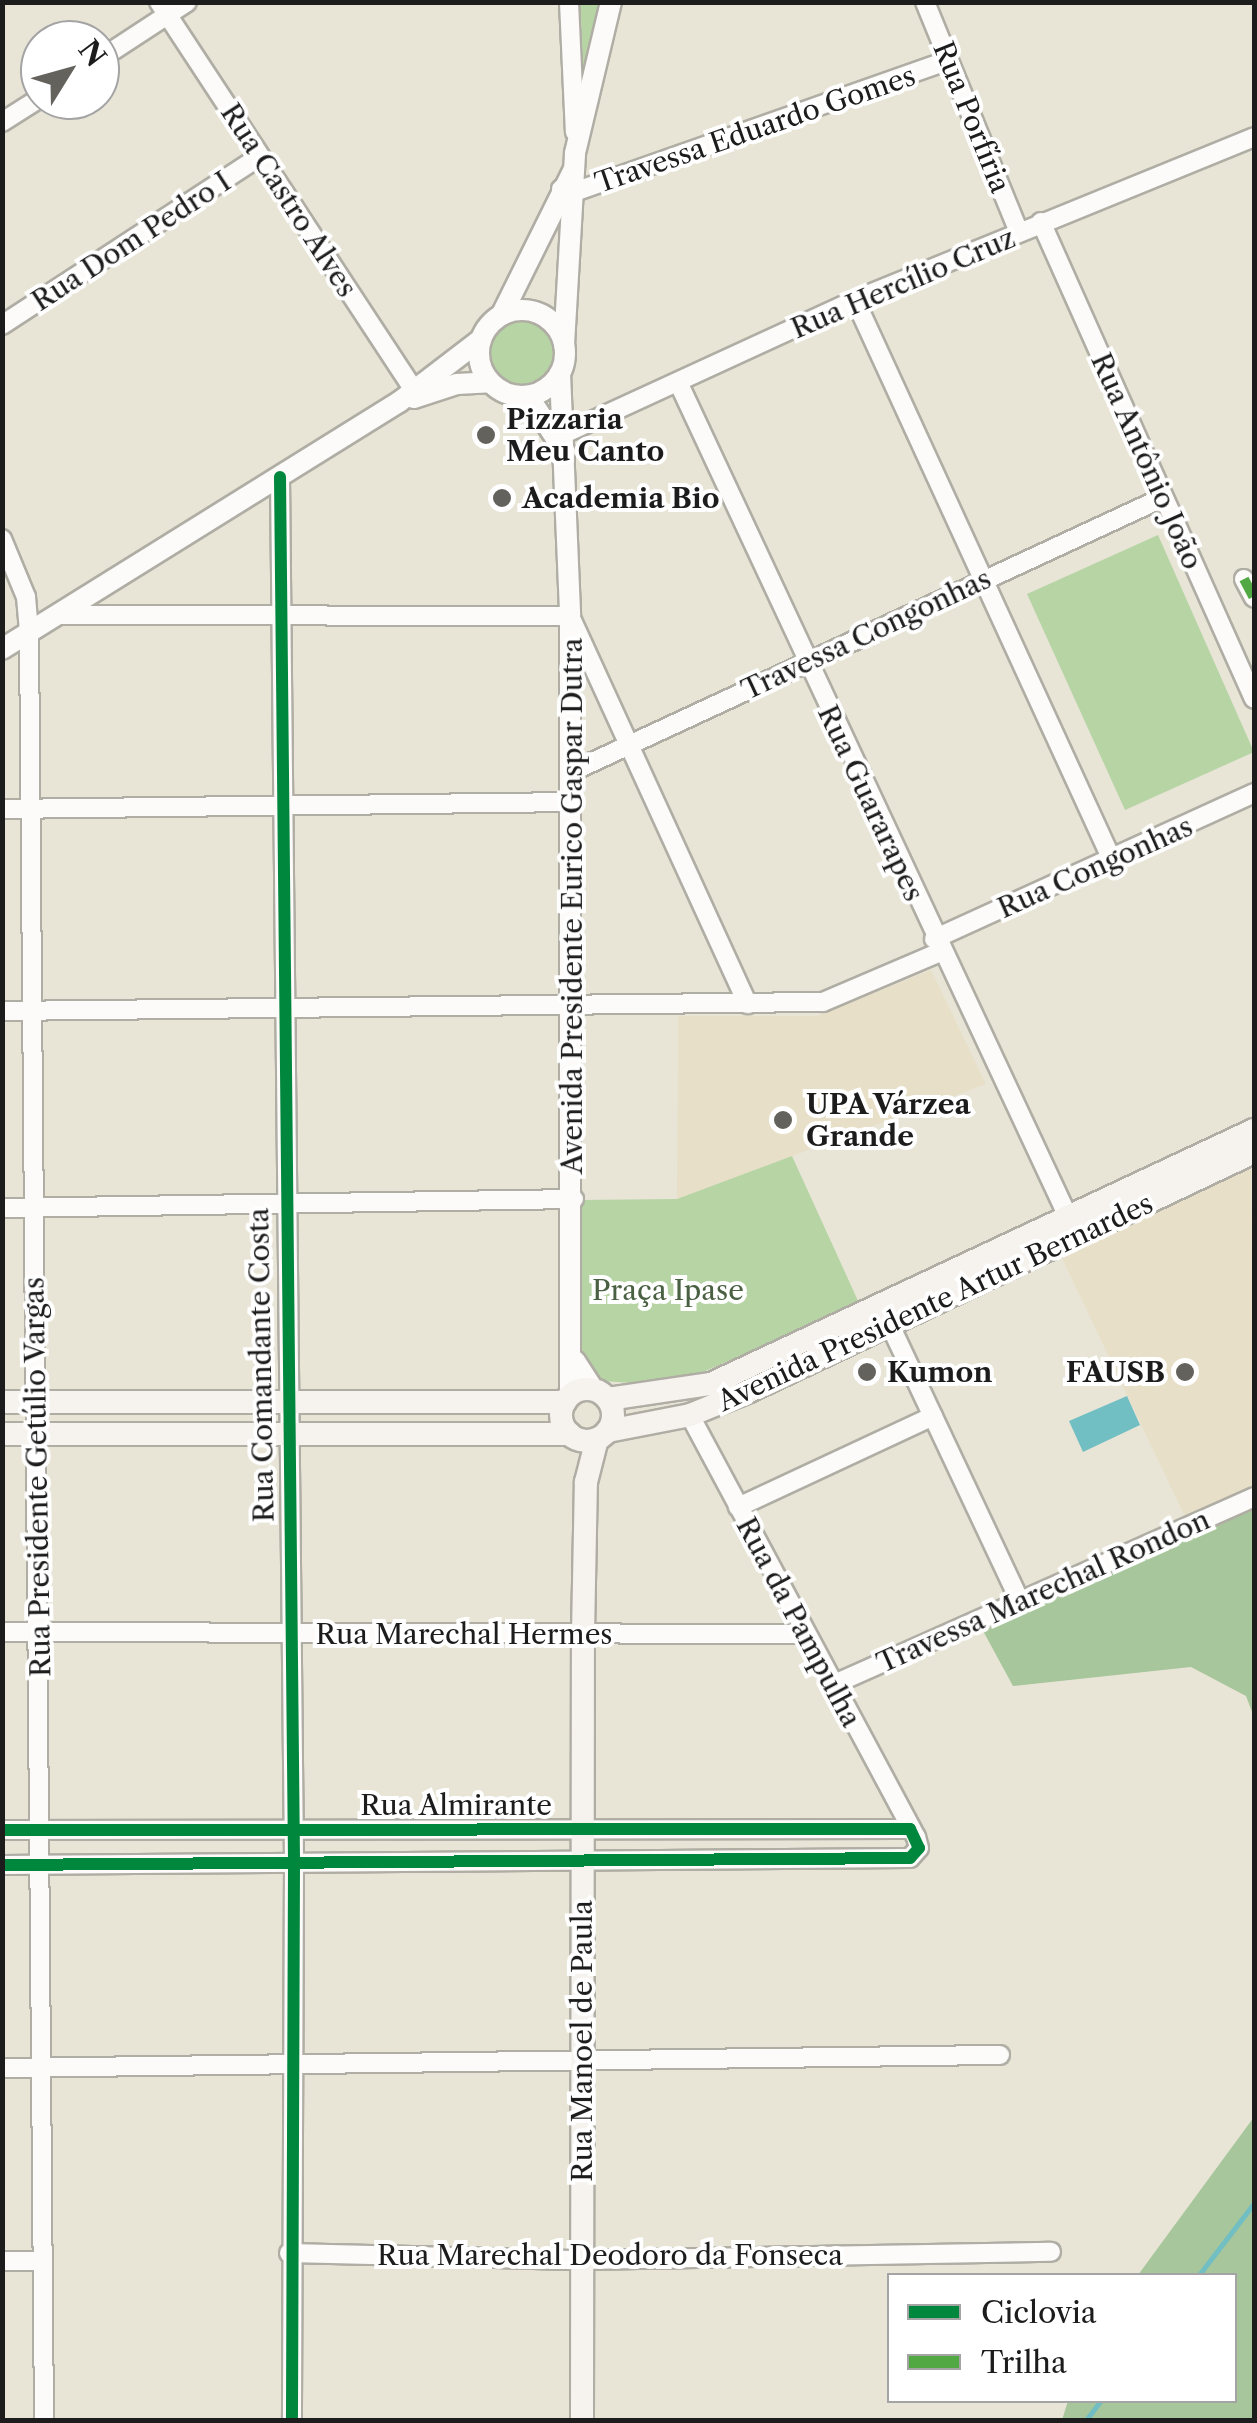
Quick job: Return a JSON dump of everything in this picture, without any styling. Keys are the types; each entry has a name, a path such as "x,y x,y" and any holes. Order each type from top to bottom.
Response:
{"main road":[{"name":"Avenida Presidente Artur Bernardes","path":"568,1399 712,1384 1254,1130"},
{"name":"Avenida Presidente Artur Bernardes","path":"2,1434 286,1431 588,1436 690,1414 890,1325 1254,1152"},
{"path":"2,1402 568,1399 562,1419 588,1436 614,1416 601,1395"},
{"name":"Rua Manoel de Paula","path":"582,2420 580,1830 588,1436"}],"street":[{"path":"120,43 164,9 187,2"},
{"path":"528,396 560,373 564,345 571,176 570,2"},
{"path":"2,649 410,396 480,340 502,314 571,176 611,2"},
{"name":"Rua Porfíria","path":"926,2 1020,232"},
{"name":"Rua Castro Alves","path":"164,9 410,396"},
{"name":"Travessa Eduardo Gomes","path":"571,176 949,60"},
{"name":"Rua Hercílio Cruz","path":"562,441 855,300 1254,137"},
{"name":"Rua Dom Pedro I","path":"2,325 260,156"},
{"name":"Rua Antônio João","path":"1040,222 1254,699"},
{"path":"855,300 1114,862"},
{"path":"502,314 524,310 546,317 564,345"},
{"path":"480,340 480,362 490,382"},
{"name":"Avenida Presidente Eurico Gaspar Dutra","path":"560,373 570,616 575,1360 568,1399"},
{"path":"410,396 457,384 490,382 528,396 562,441"},
{"name":"Rua Guararapes","path":"679,384 937,946 1069,1218"},
{"name":"Rua Comandante Costa","path":"280,477 290,1830 294,1864 292,2420"},
{"name":"Travessa Congonhas","path":"571,772 1162,498"},
{"name":"Rua Presidente Getúlio Vargas","path":"2,539 26,597 29,632 44,2420"},
{"path":"1244,579 1254,598"},
{"path":"60,615 570,616 748,1004"},
{"name":"Rua Congonhas","path":"2,1011 836,1000 937,946 1254,793"},
{"path":"2,810 570,802"},
{"path":"2,1208 574,1198"},
{"path":"890,1325 1019,1600"},
{"path":"575,1360 601,1395"},
{"name":"Rua da Pampulha","path":"690,1414 910,1830"},
{"path":"738,1508 933,1416"},
{"name":"Travessa Marechal Rondon","path":"832,1685 1254,1497"},
{"name":"Rua Marechal Hermes","path":"2,1632 804,1634"},
{"name":"Rua Almirante","path":"2,1830 910,1830"},
{"path":"2,1864 582,1864 910,1858 920,1848 910,1830"},
{"path":"2,2068 292,2068 1000,2055"},
{"name":"Rua Marechal Deodoro da Fonseca","path":"290,2252 582,2260 1051,2252"},
{"path":"2,2262 43,2261"}],"shaded area":[{"name":"UPA Várzea Grande","path":"931,970 986,1084 677,1199 678,1016 817,1016"},
{"name":"FAUSB","path":"1251,1164 1254,1489 1187,1521 1060,1254"}],"green space":[{"path":"579,3 601,3 583,75 581,17"},
{"path":"522,321 536,323 547,331 555,342 555,370 547,381 536,389 522,391 508,389 497,381 489,370 487,356 489,342 497,331 508,323"},
{"path":"1158,535 1254,752 1125,810 1027,594"},
{"name":"Praça Ipase","path":"792,1156 859,1303 701,1373 659,1385 589,1380 576,1370 578,1200 677,1199"},
{"path":"1254,1505 1254,1717 1246,1696 1191,1667 1013,1686 982,1629"},
{"path":"1254,2117 1254,2420 1062,2420 1067,2403 1237,2403 1237,2273 1139,2273"}],"water":[{"path":"1127,1396 1140,1425 1083,1452 1069,1421"}],"waterway":[{"path":"1200,2273 1254,2203"},
{"path":"1086,2420 1099,2403"}],"marked path":[{"path":"1244,579 1254,598"}],"cycle path":[{"path":"280,477 294,1864 292,2420"},
{"path":"2,1830 910,1829 919,1848 910,1858 2,1865"}],"place":[{"name":"Pizzaria Meu Canto","path":"486,435"},
{"name":"Academia Bio","path":"502,498"},
{"name":"UPA Várzea Grande","path":"783,1120"},
{"name":"Kumon","path":"867,1372"},
{"name":"FAUSB","path":"1185,1372"}]}
